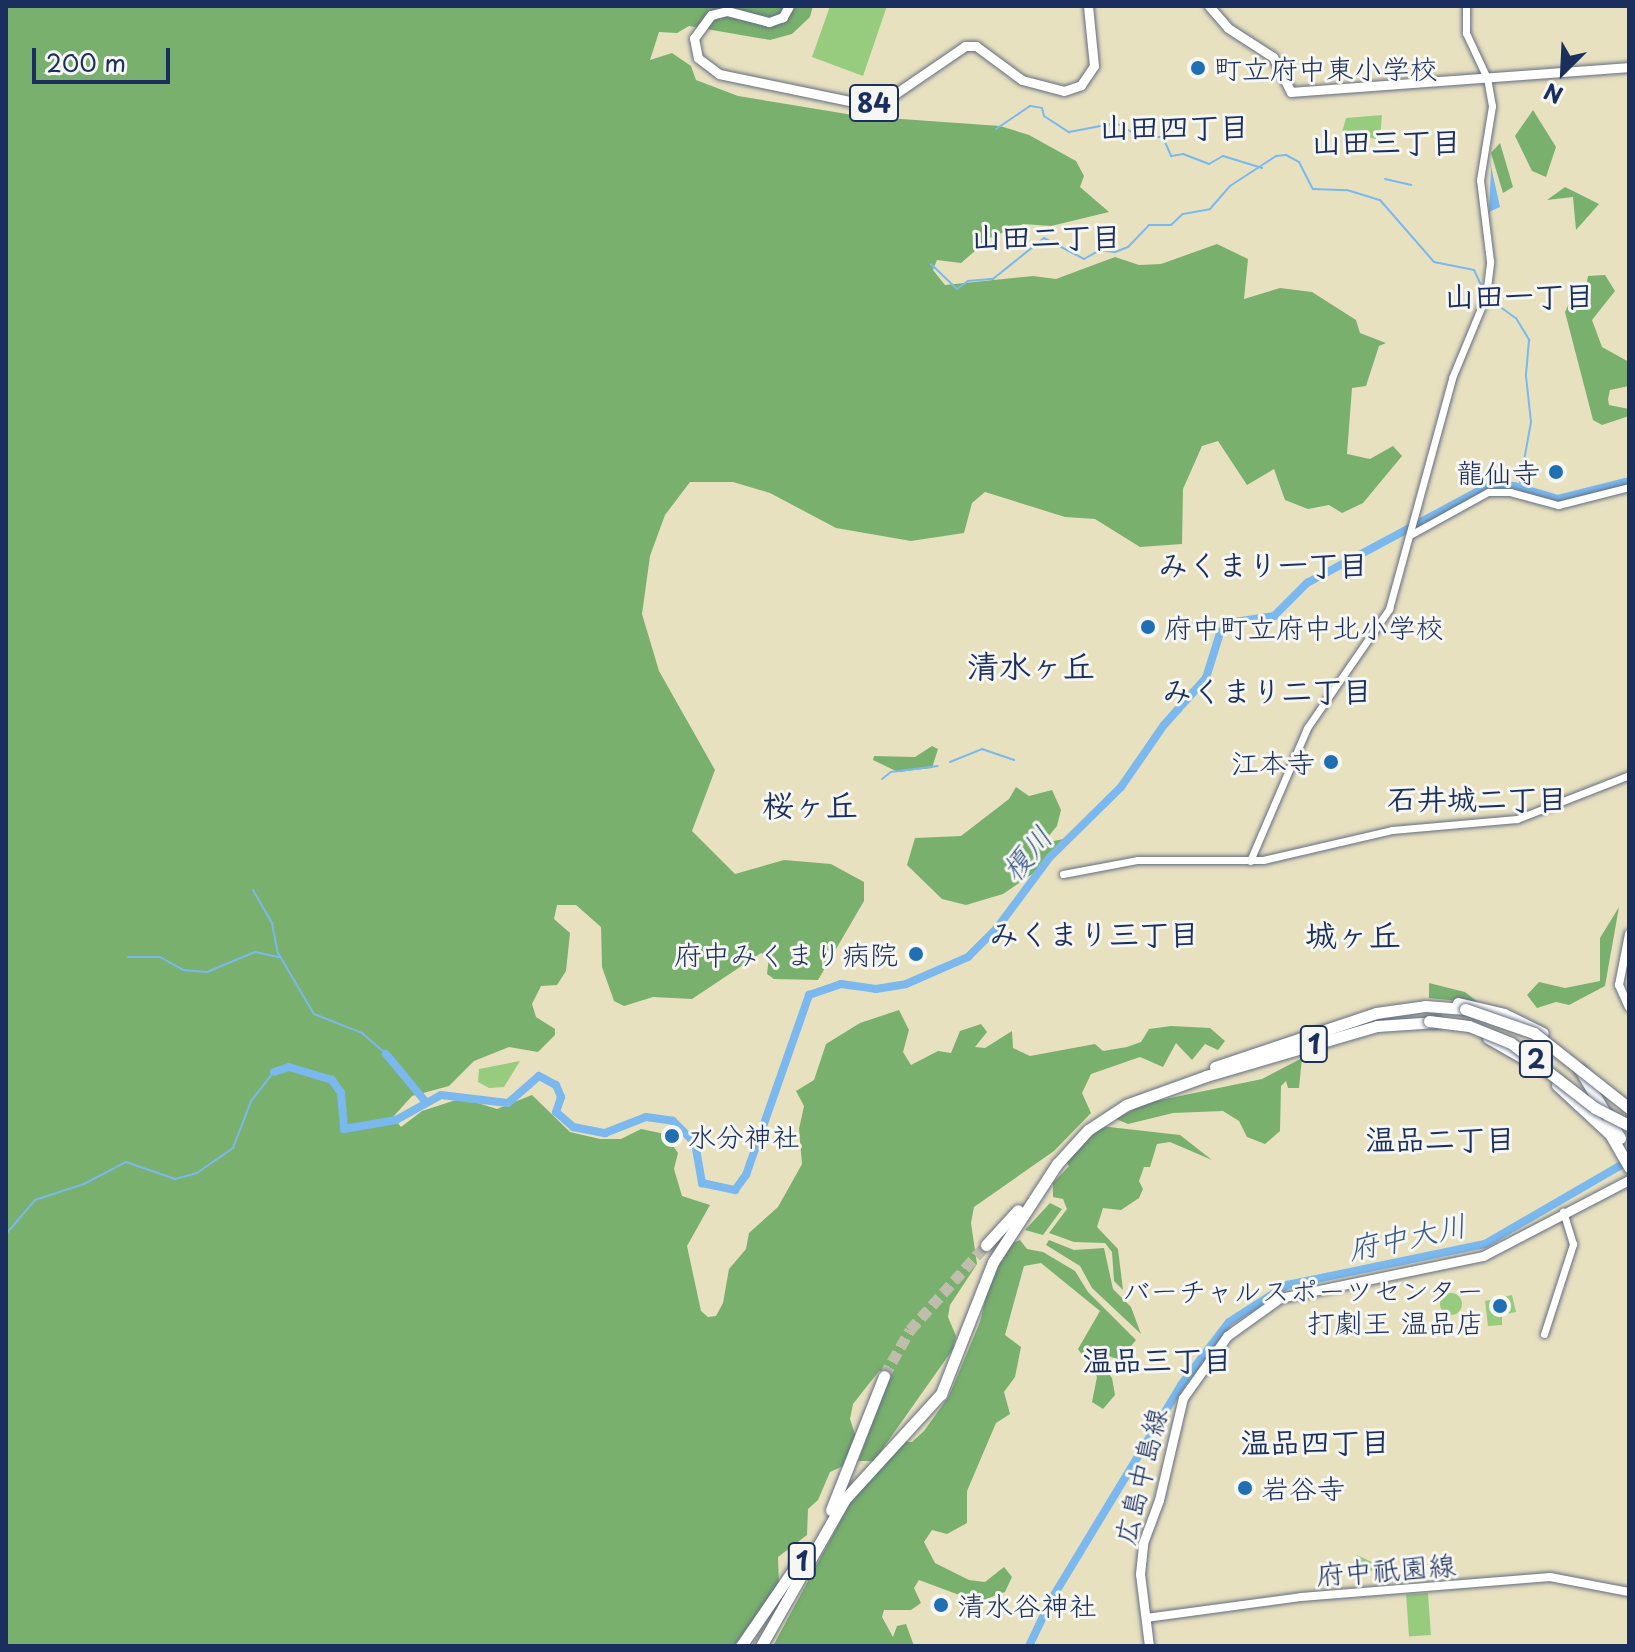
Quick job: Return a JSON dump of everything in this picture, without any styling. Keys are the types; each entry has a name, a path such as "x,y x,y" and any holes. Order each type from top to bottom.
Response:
{"highway":[{"path":"1269,1048 1391,1005 1439,1001 1491,1009 1537,1030 1565,1052 1627,1160"},
{"name":"2","path":"1269,1048 1387,1010 1465,1009 1534,1033 1629,1108"},
{"name":"2","path":"1426,1021 1469,1026 1511,1043 1595,1108 1629,1125"},
{"name":"1","path":"1114,1107 1343,1035 1426,1021"},
{"path":"1426,1021 1492,1040 1545,1074 1596,1118 1627,1160"},
{"name":"1","path":"986,1245 1082,1125 1114,1107 1269,1048"},
{"name":"1","path":"754,1646 854,1478 905,1435 941,1394 959,1356 986,1274 1054,1163"},
{"name":"1","path":"854,1478 861,1441 884,1376"},
{"name":"1","path":"761,1646 813,1546"},
{"path":"741,1646 813,1546"},
{"path":"769,1646 813,1546"}],"main road":[{"name":"84","path":"789,6 783,17 769,22 727,11 711,15 694,38 698,58 719,74 864,104 895,94 965,46 976,46 1022,80 1064,91 1085,81 1094,66 1088,6"},
{"path":"1209,6 1228,28 1273,57 1291,92 1629,67"},
{"path":"1629,934 1619,985 1629,1007"},
{"name":"広島中島線","path":"1149,1646 1142,1550 1159,1500 1179,1410 1194,1378 1227,1336 1280,1298 1471,1260 1629,1180"},
{"name":"府中祇園線","path":"1146,1618 1301,1597 1550,1577 1629,1592"}],"street":[{"path":"1250,861 1307,728 1385,618 1452,378 1489,282 1480,194 1492,106 1487,78 1466,33 1466,6"},
{"path":"1411,530 1488,492 1510,492 1558,505 1629,487"},
{"path":"1063,874 1137,860 1250,861 1392,830 1529,816 1629,775"},
{"path":"1544,1334 1573,1244 1563,1212"}],"green space":[{"path":"6,6 813,6 810,17 792,34 770,40 689,26 677,33 659,32 650,60 672,53 691,66 696,80 738,96 859,116 1000,126 1029,135 1076,161 1084,176 1080,187 1109,212 1051,226 1023,224 990,238 961,263 937,260 933,270 945,285 1033,276 1056,279 1115,257 1139,265 1161,264 1217,244 1248,259 1244,299 1280,288 1312,292 1356,320 1360,333 1386,343 1379,346 1366,386 1352,388 1347,454 1370,459 1393,446 1402,456 1363,503 1342,513 1329,505 1308,509 1285,500 1274,469 1247,485 1218,441 1202,446 1183,489 1182,544 1140,547 1095,519 1065,517 985,492 972,503 964,533 911,541 836,528 770,493 733,482 690,482 665,515 650,556 642,614 659,671 715,770 692,831 735,874 784,860 831,864 864,882 864,901 818,980 774,979 767,974 769,956 761,953 692,999 653,997 624,1006 614,1001 602,967 601,927 576,905 557,905 554,919 570,933 566,971 557,985 541,986 532,1004 536,1017 555,1029 555,1035 538,1052 509,1047 474,1061 449,1086 412,1096 393,1117 401,1127 422,1111 462,1098 497,1109 532,1095 570,1132 600,1139 621,1139 641,1129 665,1134 678,1153 674,1169 682,1196 710,1205 687,1246 701,1311 708,1317 716,1316 723,1303 729,1269 746,1249 749,1233 778,1207 802,1164 799,1129 804,1106 796,1091 814,1080 826,1044 860,1023 899,1010 909,1030 903,1052 911,1065 938,1051 951,1053 960,1031 981,1024 987,1032 975,1047 985,1048 1012,1031 1013,1048 1030,1056 1095,1044 1103,1051 1127,1047 1141,1042 1149,1029 1171,1026 1210,1028 1225,1041 1218,1050 1205,1044 1192,1060 1176,1043 1163,1067 1140,1057 1091,1074 1082,1093 1091,1113 1054,1151 974,1207 971,1223 977,1264 950,1305 948,1317 956,1336 953,1349 874,1461 858,1461 891,1374 879,1371 853,1404 850,1419 858,1443 850,1463 830,1472 818,1500 808,1509 807,1535 778,1557 779,1585 734,1646 6,1646"},
{"path":"830,6 887,6 863,76 812,57"},
{"path":"1533,110 1556,147 1546,177 1532,171 1515,136"},
{"path":"1382,115 1380,140 1342,132 1346,118"},
{"path":"1500,143 1513,187 1503,193 1491,153"},
{"path":"1565,187 1599,204 1576,230 1573,197 1547,200"},
{"path":"1605,275 1615,291 1592,320 1602,347 1629,362 1629,386 1610,390 1608,399 1609,405 1629,409 1629,416 1602,425 1593,420 1565,312 1574,293 1586,287 1588,276"},
{"path":"932,746 938,749 932,768 898,772 873,760 874,756 915,757"},
{"path":"1016,787 1029,796 1052,790 1061,810 1057,826 1043,843 1074,837 1044,866 1003,894 966,905 942,899 907,865 915,838 961,836 1009,799"},
{"path":"1619,907 1605,986 1569,1005 1556,1002 1537,1008 1527,995 1539,982 1565,988 1600,981 1600,938"},
{"path":"1429,983 1465,992 1479,1003 1429,998"},
{"path":"1302,1058 1299,1088 1288,1088 1286,1081 1281,1086 1280,1131 1265,1144 1247,1137 1239,1121 1223,1111 1173,1113 1128,1124 1116,1119 1146,1103 1262,1079"},
{"path":"520,1061 504,1087 489,1088 478,1082 479,1069"},
{"path":"1100,1126 1180,1135 1212,1160 1170,1142 1157,1144 1150,1167 1144,1167 1139,1181 1143,1189 1139,1198 1121,1210 1103,1208 1097,1227 1118,1249 1123,1290 1114,1281 1112,1252 1105,1243 1074,1242 1049,1233 1067,1209 1063,1199 1053,1197 1053,1183 1069,1166 1065,1160"},
{"path":"1050,1203 1062,1209 1043,1235 1025,1230"},
{"path":"1020,1240 1027,1249 1043,1252 1075,1271 1088,1292 1136,1340 1119,1360 1099,1352 1095,1356 1112,1378 1115,1395 1103,1409 1092,1402 1097,1377 1078,1349 1100,1311 1041,1263 1024,1266 1005,1335 1021,1347 1015,1377 1004,1392 1010,1414 996,1423 967,1491 967,1523 947,1534 932,1530 924,1542 935,1563 969,1580 985,1582 1004,1567 1012,1577 1005,1592 978,1602 919,1580 914,1588 921,1603 911,1610 884,1610 882,1617 893,1637 897,1626 906,1624 914,1646 773,1646 857,1490 901,1442 912,1442 924,1431 949,1396 980,1322 990,1279 1013,1243"},
{"path":"1049,1240 1074,1250 1104,1248 1113,1289 1131,1307 1141,1334 1092,1288 1080,1266 1046,1245"},
{"path":"1451,1293 1462,1304 1451,1315 1440,1304"},
{"name":"バーチャルスポーツセンター 打劇王 温品店","path":"1512,1295 1516,1312 1502,1315 1502,1325 1488,1326 1485,1301"},
{"path":"1357,1555 1376,1564 1377,1570 1348,1572"},
{"path":"1428,1593 1431,1635 1409,1636 1406,1595"}],"water":[{"path":"1489,157 1500,207 1489,212 1491,169"}],"waterway":[{"path":"996,129 1030,106 1042,108 1044,116 1069,132 1116,123 1140,137 1163,137 1171,156 1183,154 1209,164 1223,156 1262,168"},
{"path":"931,264 957,289 968,281 993,279 1044,238 1084,259 1100,250 1115,252 1128,247 1149,225 1171,225 1183,214 1210,209 1230,186 1276,156 1286,155 1299,162 1313,189 1347,190 1380,200 1434,262 1474,270 1483,289"},
{"path":"1385,179 1411,185"},
{"path":"1488,298 1516,318 1529,340 1526,376 1531,422 1519,488"},
{"name":"榎川","path":"274,1072 289,1067 332,1080 341,1093 344,1129 396,1120 441,1095 508,1103 539,1076 556,1085 561,1097 556,1112 573,1127 605,1133 646,1117 673,1121 695,1143 702,1183 735,1190 746,1175 809,995 841,984 876,989 906,984 968,957 997,928 1050,857 1121,787 1164,725 1206,678 1220,633 1228,623 1274,616 1307,583 1488,486 1514,486 1558,499 1629,481"},
{"path":"950,762 982,749 1014,760"},
{"path":"882,779 891,772 938,766"},
{"path":"253,890 272,923 278,953 314,1014 362,1033 386,1054"},
{"path":"128,957 160,957 183,970 207,972 255,952 279,957"},
{"path":"386,1054 425,1101"},
{"path":"6,1234 35,1200 84,1184 126,1162 175,1179 197,1173 233,1148 251,1101 274,1072"},
{"name":"府中大川","path":"1029,1646 1051,1600 1181,1385 1229,1322 1287,1285 1485,1244 1628,1161"}],"tunnel":[{"path":"884,1376 910,1330 986,1245"}],"place":[{"name":"町立府中東小学校","path":"1198,68"},
{"name":"龍仙寺","path":"1556,472"},
{"name":"府中町立府中北小学校","path":"1148,627"},
{"name":"江本寺","path":"1331,762"},
{"name":"府中みくまり病院","path":"916,954"},
{"name":"水分神社","path":"672,1136"},
{"name":"バーチャルスポーツセンター 打劇王 温品店","path":"1500,1306"},
{"name":"岩谷寺","path":"1245,1488"},
{"name":"清水谷神社","path":"941,1605"}],"district":[{"name":"山田四丁目","path":"1174,126"},
{"name":"山田三丁目","path":"1386,141"},
{"name":"山田二丁目","path":"1046,236"},
{"name":"山田一丁目","path":"1519,295"},
{"name":"みくまり一丁目","path":"1263,564"},
{"name":"清水ヶ丘","path":"1031,665"},
{"name":"みくまり二丁目","path":"1267,690"},
{"name":"石井城二丁目","path":"1477,798"},
{"name":"桜ヶ丘","path":"810,804"},
{"name":"みくまり三丁目","path":"1094,933"},
{"name":"城ヶ丘","path":"1353,934"},
{"name":"温品二丁目","path":"1440,1138"},
{"name":"温品三丁目","path":"1157,1359"},
{"name":"温品四丁目","path":"1315,1441"}]}
